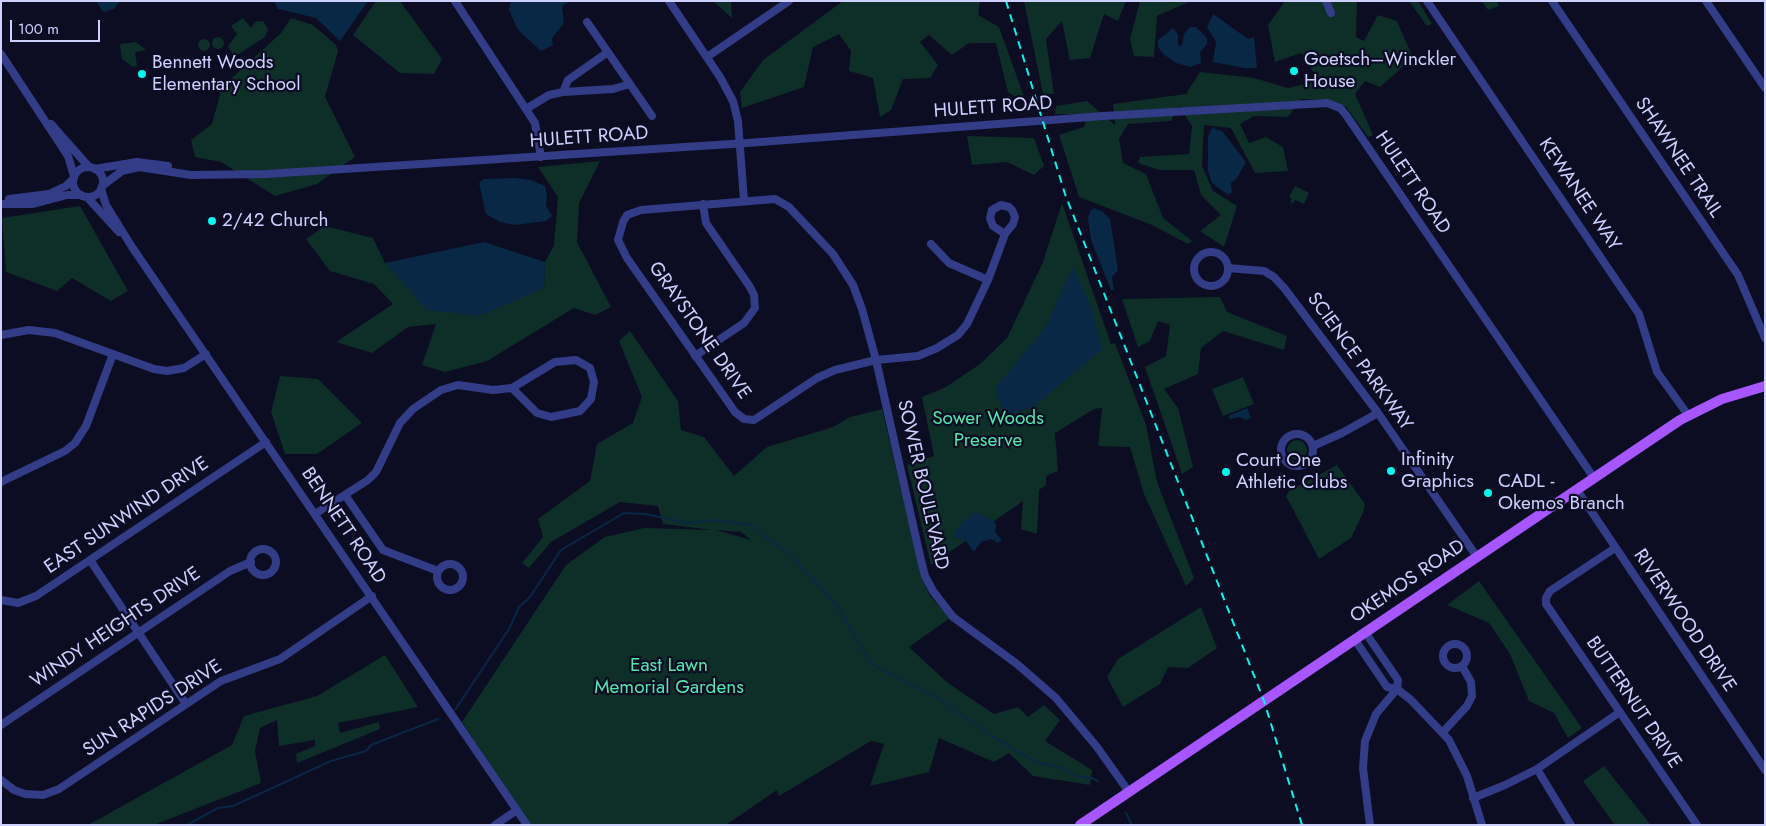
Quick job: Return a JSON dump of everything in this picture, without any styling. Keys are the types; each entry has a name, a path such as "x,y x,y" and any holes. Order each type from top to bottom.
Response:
{"main road":[{"name":"OKEMOS ROAD","path":"1080,825 1688,415 1722,398 1765,386"}],"street":[{"path":"670,1 733,101 740,144 744,201"},
{"path":"707,57 776,5 789,1"},
{"path":"1326,1 1331,13"},
{"name":"KEWANEE WAY","path":"1427,1 1639,314 1657,372 1688,415"},
{"name":"SHAWNEE TRAIL","path":"1552,1 1738,275 1765,338"},
{"path":"1706,1 1765,88"},
{"path":"456,2 535,123 541,157"},
{"path":"587,22 652,116"},
{"path":"562,92 568,80 608,52"},
{"path":"1,54 43,115 69,160 74,177 74,186 84,196"},
{"path":"526,109 549,96 562,92 613,89 630,84"},
{"name":"HULETT ROAD","path":"102,187 122,172 139,167 199,175 266,174 740,144 1322,102 1331,104 1346,115 1594,478"},
{"path":"1,204 33,204 67,196 95,195 102,187 101,175 92,168 43,115"},
{"name":"HULETT ROAD","path":"92,168 111,168 127,163 149,162 199,175"},
{"path":"1,200 49,194 66,186 82,168 92,168"},
{"name":"BENNETT ROAD","path":"102,187 106,206 132,247 527,825"},
{"name":"BENNETT ROAD","path":"84,196 132,247"},
{"name":"SOWER BOULEVARD","path":"744,201 775,199 781,201 833,254 853,285 862,309 876,360 920,556 925,576 932,591 953,617 1017,664 1056,698 1097,747 1129,792"},
{"name":"GRAYSTONE DRIVE","path":"744,201 652,208 633,212 622,222 618,240 627,258 695,356 735,412 744,419 754,420 817,378 835,370 876,360 918,356 949,342 967,324 988,280 1005,234"},
{"path":"695,356 744,323 755,308 754,295 750,288 706,223 703,204"},
{"path":"931,244 949,263 988,280"},
{"path":"1211,252 1224,258 1228,268 1225,279 1215,286 1199,281 1194,271 1200,257 1211,252"},
{"name":"SCIENCE PARKWAY","path":"1228,268 1250,268 1264,271 1274,277 1378,413 1477,557"},
{"path":"1,335 21,331 46,331 167,371 184,368 206,354"},
{"path":"1,482 65,451 79,438 86,426 113,354"},
{"path":"315,514 368,480 376,472 400,423 413,409 441,390 458,385 492,390 512,388 555,362 576,360 590,368 594,382 591,399 580,411 551,417 537,413 512,388"},
{"path":"1313,446 1348,430 1378,413"},
{"path":"1296,434 1306,437 1313,446 1312,456 1300,466 1290,465 1281,452 1281,447 1286,438 1296,434"},
{"name":"EAST SUNWIND DRIVE","path":"1,600 18,603 32,598 266,442"},
{"name":"RIVERWOOD DRIVE","path":"1576,490 1765,770"},
{"path":"345,494 383,550 438,572"},
{"name":"BUTTERNUT DRIVE","path":"1615,548 1550,591 1546,598 1547,606 1697,825"},
{"path":"90,560 186,704"},
{"name":"WINDY HEIGHTS DRIVE","path":"1,725 230,571 251,562"},
{"name":"SUN RAPIDS DRIVE","path":"1,780 14,790 25,794 37,795 54,792 221,680 280,659 372,596"},
{"path":"1366,632 1398,680 1398,689 1376,714 1365,741 1363,768 1370,825"},
{"path":"1355,640 1387,687 1398,689 1443,732 1463,766 1482,825"},
{"path":"1443,732 1467,706 1472,696 1471,682 1462,666"},
{"path":"1473,798 1505,786 1537,769 1620,712"},
{"path":"1537,769 1571,825"},
{"path":"495,825 517,810"}],"green space":[{"path":"376,1 400,1 442,59 434,74 400,73 353,35"},
{"path":"713,1 731,1 732,18"},
{"path":"843,1 980,1 978,15 999,27 1027,105 1008,92 996,43 969,43 952,55 929,35 920,42 938,65 930,78 903,79 891,110 880,117 873,78 849,71 851,51 839,34 813,47 804,87 742,108 740,92 763,60"},
{"path":"1024,1 1126,1 1118,21 1104,14 1090,58 1070,60 1062,21 1046,39 1054,94 1043,94"},
{"path":"1140,1 1191,1 1157,16 1154,57 1134,56 1130,39"},
{"path":"1285,1 1357,1 1356,37 1364,41 1378,15 1397,21 1413,58 1380,87 1365,81 1355,94 1373,135 1368,137 1346,107 1330,100 1301,99 1288,117 1254,116 1240,124 1249,143 1266,137 1283,147 1288,171 1255,173 1231,128 1204,125 1202,166 1213,191 1237,206 1224,247 1200,231 1221,215 1201,195 1194,170 1159,170 1138,163 1140,157 1189,154 1192,126 1179,106 1171,121 1128,124 1119,139 1123,163 1146,174 1163,218 1192,241 1188,244 1152,225 1079,197 1059,135 1084,127 1088,114 1055,114 1056,106 1087,101 1115,125 1113,104 1186,94 1200,72 1254,78 1288,88 1319,81 1301,53 1275,62 1268,25"},
{"path":"1409,1 1418,1 1432,24 1427,26"},
{"path":"1482,1 1497,1 1499,6 1488,10"},
{"path":"243,18 251,28 255,22 263,21 268,29 265,37 234,57 228,46 237,34 231,26"},
{"path":"291,18 313,25 336,45 338,51 325,97 355,157 317,184 275,196 221,162 195,157 191,140 212,124 222,87 281,33"},
{"path":"216,37 220,37 224,43 220,49 216,49 212,45 212,41"},
{"path":"204,39 210,45 204,51 198,45"},
{"path":"136,42 146,50 135,52 137,66 133,67 122,59 120,44"},
{"path":"967,136 1034,138 1044,166 1034,175 1007,162 972,165"},
{"path":"600,161 579,203 577,242 611,307 595,315 574,308 487,361 445,372 422,365 436,324 408,327 372,353 336,342 393,304 374,284 330,271 306,239 325,226 373,238 385,263 544,288 545,262 554,245 558,197 538,167"},
{"path":"1295,186 1309,193 1304,204 1295,200 1293,203 1290,202 1292,199 1289,197"},
{"name":"Sower Woods Preserve","path":"1062,203 1111,344 1115,343 1146,425 1157,482 1194,578 1186,586 1144,494 1130,447 1098,446 1102,408 1094,409 1055,433 1058,471 1046,476 1046,485 1039,490 1037,534 1021,529 1023,501 931,565 907,465 934,456 922,397 946,387 980,364 1007,338 1043,262"},
{"path":"80,206 128,291 111,301 72,278 57,291 6,272 2,218"},
{"path":"1220,297 1227,312 1287,336 1284,350 1223,331 1201,348 1198,374 1164,389 1178,408 1193,467 1182,474 1145,367 1166,356 1170,325 1158,321 1150,341 1138,347 1122,299"},
{"name":"East Lawn Memorial Gardens","path":"630,331 678,401 681,430 704,437 734,476 767,447 833,427 850,417 882,409 922,579 930,596 950,618 909,647 948,683 994,714 1018,707 1028,717 1044,705 1060,720 1045,741 1092,770 1090,785 1033,776 1009,753 994,762 939,738 929,772 870,786 884,744 871,741 779,796 777,790 726,825 531,825 462,722 566,565 605,537 644,528 713,530 663,524 658,506 620,502 551,542 529,568 522,563 543,537 538,519 590,481 597,444 633,423 642,397 619,341","holes":["716,530 741,532 751,540"]},
{"path":"280,376 318,379 362,423 317,454 285,454 271,412"},
{"path":"1243,377 1254,404 1223,416 1212,389"},
{"path":"1297,440 1304,443 1307,450 1304,457 1297,460 1290,457 1287,450 1290,443"},
{"path":"1337,465 1365,504 1363,513 1351,538 1319,559 1286,496 1289,491"},
{"path":"1479,581 1582,728 1568,738 1554,713 1529,701 1510,654 1489,623 1447,605"},
{"path":"1201,607 1217,648 1188,668 1168,667 1160,684 1123,707 1107,677 1118,659"},
{"path":"385,655 418,707 338,723 340,733 379,722 380,729 297,763 296,754 315,746 315,740 279,746 277,720 260,728 255,751 261,783 154,825 88,825 232,745 244,716 317,696"},
{"path":"1604,766 1649,825 1615,825 1583,781"}],"water":[{"path":"96,1 120,1 114,9 103,12"},
{"path":"274,1 368,1 340,41 316,18 278,9"},
{"path":"511,1 570,1 562,6 564,23 552,38 553,45 541,51 518,30 509,10"},
{"path":"1213,14 1248,39 1254,37 1257,68 1244,68 1213,62 1216,42 1207,27"},
{"path":"1190,27 1196,27 1207,38 1207,44 1200,52 1201,63 1190,67 1176,63 1163,54 1158,46 1158,40 1173,28 1178,35 1178,45 1182,46 1184,34"},
{"path":"1212,128 1222,131 1246,162 1237,178 1231,183 1232,192 1228,195 1212,183 1208,171 1208,136"},
{"path":"514,178 531,180 545,186 547,195 546,205 552,216 546,221 515,225 500,222 486,214 479,183 484,179"},
{"path":"1094,208 1103,212 1110,219 1118,270 1112,277 1114,290 1111,290 1091,240 1088,218 1090,211"},
{"path":"484,242 545,262 544,288 479,316 427,310 385,263"},
{"path":"1073,267 1092,309 1102,349 1032,408 1004,415 995,388 1045,328"},
{"path":"1247,408 1251,418 1246,420 1240,417 1230,419 1228,416"},
{"path":"975,512 993,520 996,525 995,532 1002,540 998,543 991,539 981,542 974,552 965,540 953,537 959,526"}],"waterway":[{"path":"455,710 509,629 519,607 530,597 561,550 624,513 645,514 688,523 716,520 750,525 790,555 835,603 871,663 936,697 990,735 1034,761 1065,769 1076,776 1092,778 1098,781"},
{"path":"187,825 218,808 233,806 331,761 366,751 371,745 438,719"},
{"path":"1126,813 1132,825"}],"railway":[{"path":"1006,1 1065,194 1264,701 1302,825"}],"place":[{"name":"Goetsch–Winckler House","path":"1294,71"},
{"name":"Bennett Woods Elementary School","path":"142,74"},
{"name":"2/42 Church","path":"212,221"},
{"name":"Infinity Graphics","path":"1391,471"},
{"name":"Court One Athletic Clubs","path":"1226,472"},
{"name":"CADL - Okemos Branch","path":"1488,493"}]}
